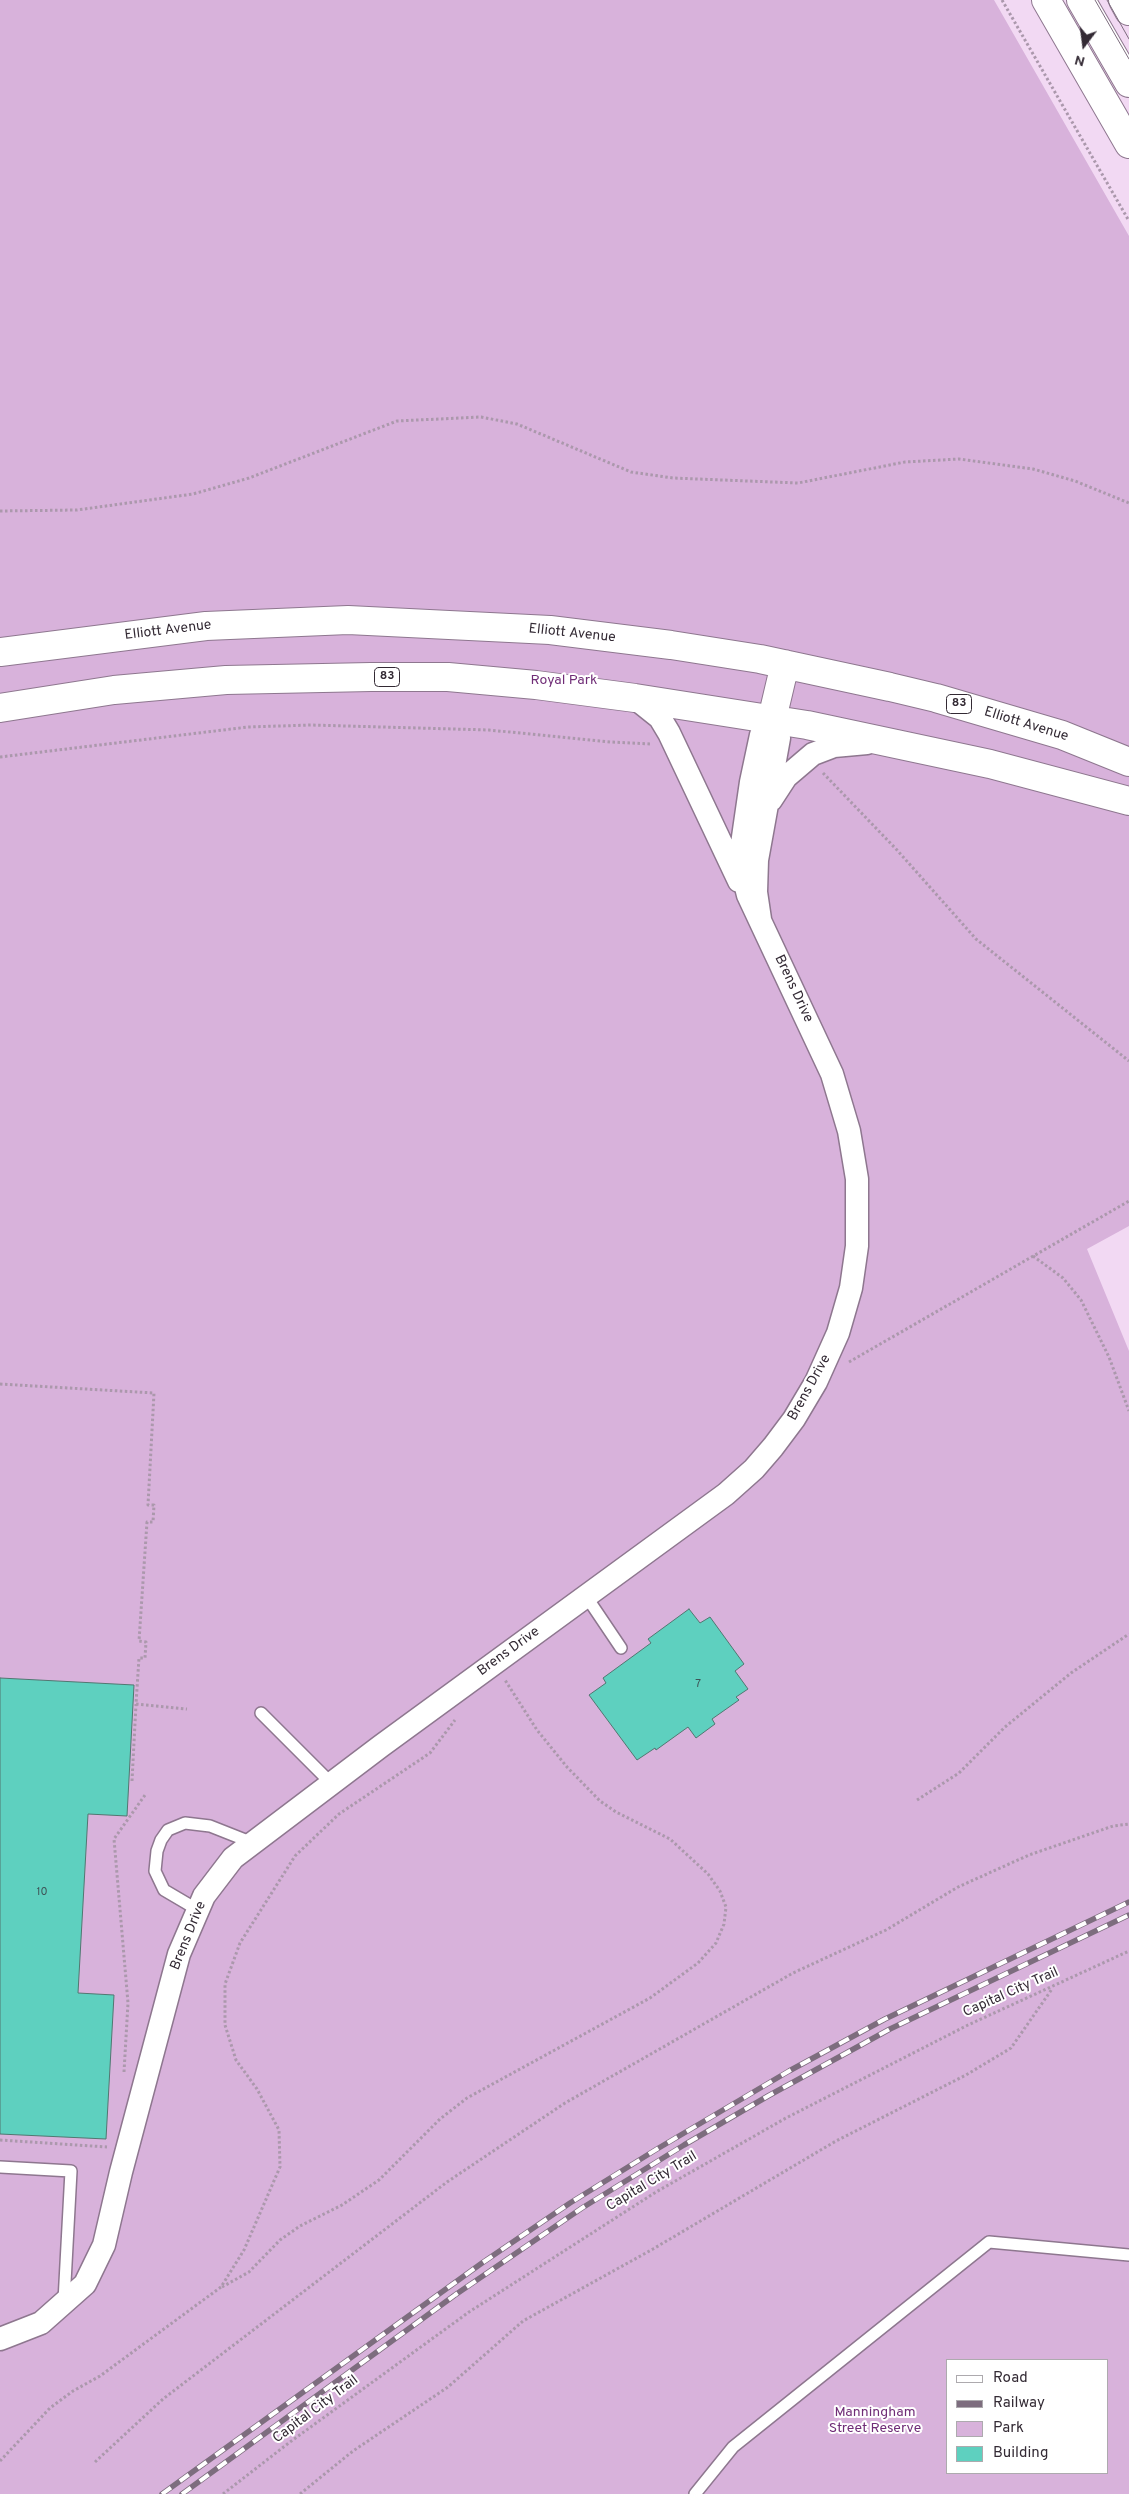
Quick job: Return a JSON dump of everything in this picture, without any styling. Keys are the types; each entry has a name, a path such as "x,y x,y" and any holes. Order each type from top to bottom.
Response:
{"main road":[{"path":"1046,0 1129,144"},
{"path":"1081,0 1129,83"},
{"path":"1123,0 1129,11"},
{"name":"Elliott Avenue","path":"0,652 206,626 348,620 550,630 671,645 785,664 936,698 1062,735 1129,762"},
{"path":"772,720 785,664"},
{"name":"83","path":"0,708 114,690 217,681 371,676 448,677 536,685 635,698 772,720 990,764 1129,801"}],"street":[{"path":"635,698 660,718 674,742 735,874 758,915"},
{"name":"Brens Drive","path":"0,2339 41,2323 64,2303 85,2284 104,2245 179,1954 204,1896 233,1858 726,1494 763,1459 786,1430 816,1382 830,1354 845,1311 857,1246 858,1202 852,1146 843,1106 832,1074 758,915 744,878 742,844 761,735 772,720 778,731 779,738 757,860 756,892 758,915"},
{"path":"766,813 775,794 792,771 813,754 826,748 865,743 932,753"}],"lane":[{"path":"586,1596 621,1648"},
{"path":"261,1713 332,1784"},
{"path":"198,1910 164,1890 156,1872 159,1845 168,1830 184,1823 210,1826 252,1843"},
{"path":"0,2167 71,2171 64,2303"},
{"path":"695,2494 733,2447 989,2242 1129,2256"}],"path":[{"path":"1002,0 1129,221"},
{"path":"0,511 77,510 193,494 249,478 397,421 481,417 517,424 631,472 673,478 798,483 906,462 959,459 1033,469 1075,481 1129,503"},
{"path":"0,758 248,727 311,724 489,730 663,746 674,742"},
{"path":"822,772 898,850 976,939 1129,1061"},
{"path":"842,1367 1129,1201"},
{"path":"1033,1256 1062,1278 1081,1300 1109,1357 1129,1411"},
{"path":"0,1384 154,1393 148,1505 154,1505 153,1522 147,1522 139,1641 146,1642 144,1658 139,1658 132,1782"},
{"path":"917,1800 959,1773 1005,1727 1071,1673 1129,1634"},
{"path":"0,2460 50,2408 73,2391 100,2376 221,2287 249,2272 280,2240 300,2226 342,2205 379,2180 440,2119 467,2098 650,1998 698,1963 716,1943 724,1924 726,1907 720,1891 708,1874 670,1839 616,1812 600,1801 566,1767 537,1730 501,1674"},
{"path":"136,1704 187,1709"},
{"path":"221,2287 244,2250 280,2167 279,2130 257,2089 236,2060 225,2025 225,1984 240,1944 295,1856 340,1814 430,1753 460,1714"},
{"path":"124,2080 128,2003 114,1839 146,1795"},
{"path":"96,2462 163,2399 298,2298 447,2182 565,2103 793,1973 886,1930 958,1887 1028,1855 1113,1826 1129,1824"},
{"name":"Capital City Trail","path":"223,2494 290,2442 469,2312 656,2192 812,2105 968,2025 1053,1988 1129,1950"},
{"path":"300,2494 354,2451 448,2387 524,2321 653,2249 832,2144 966,2075 1011,2048 1053,1988"},
{"path":"0,2140 112,2147"}],"green space":[{"name":"Royal Park","path":"0,0 994,0 1129,236 1129,1226 1087,1249 1129,1351 1129,2494 0,2494"}],"building":[{"path":"689,1609 700,1623 710,1617 744,1664 735,1671 748,1689 736,1697 739,1700 712,1719 715,1724 696,1738 688,1727 656,1750 655,1748 637,1760 589,1695 606,1683 603,1678 651,1643 648,1639"},
{"path":"0,1678 134,1685 127,1816 88,1814 78,1993 114,1995 106,2139 0,2134"}],"tram line":[{"path":"1095,0 1129,59"},
{"path":"1107,0 1129,39"}],"railway":[{"path":"162,2494 482,2263 570,2203 657,2149 789,2071 885,2019 1129,1902"},
{"path":"182,2494 455,2295 582,2208 684,2145 890,2029 1129,1915"}],"park label":[{"name":"Manningham Street Reserve","path":"875,2422"}]}
